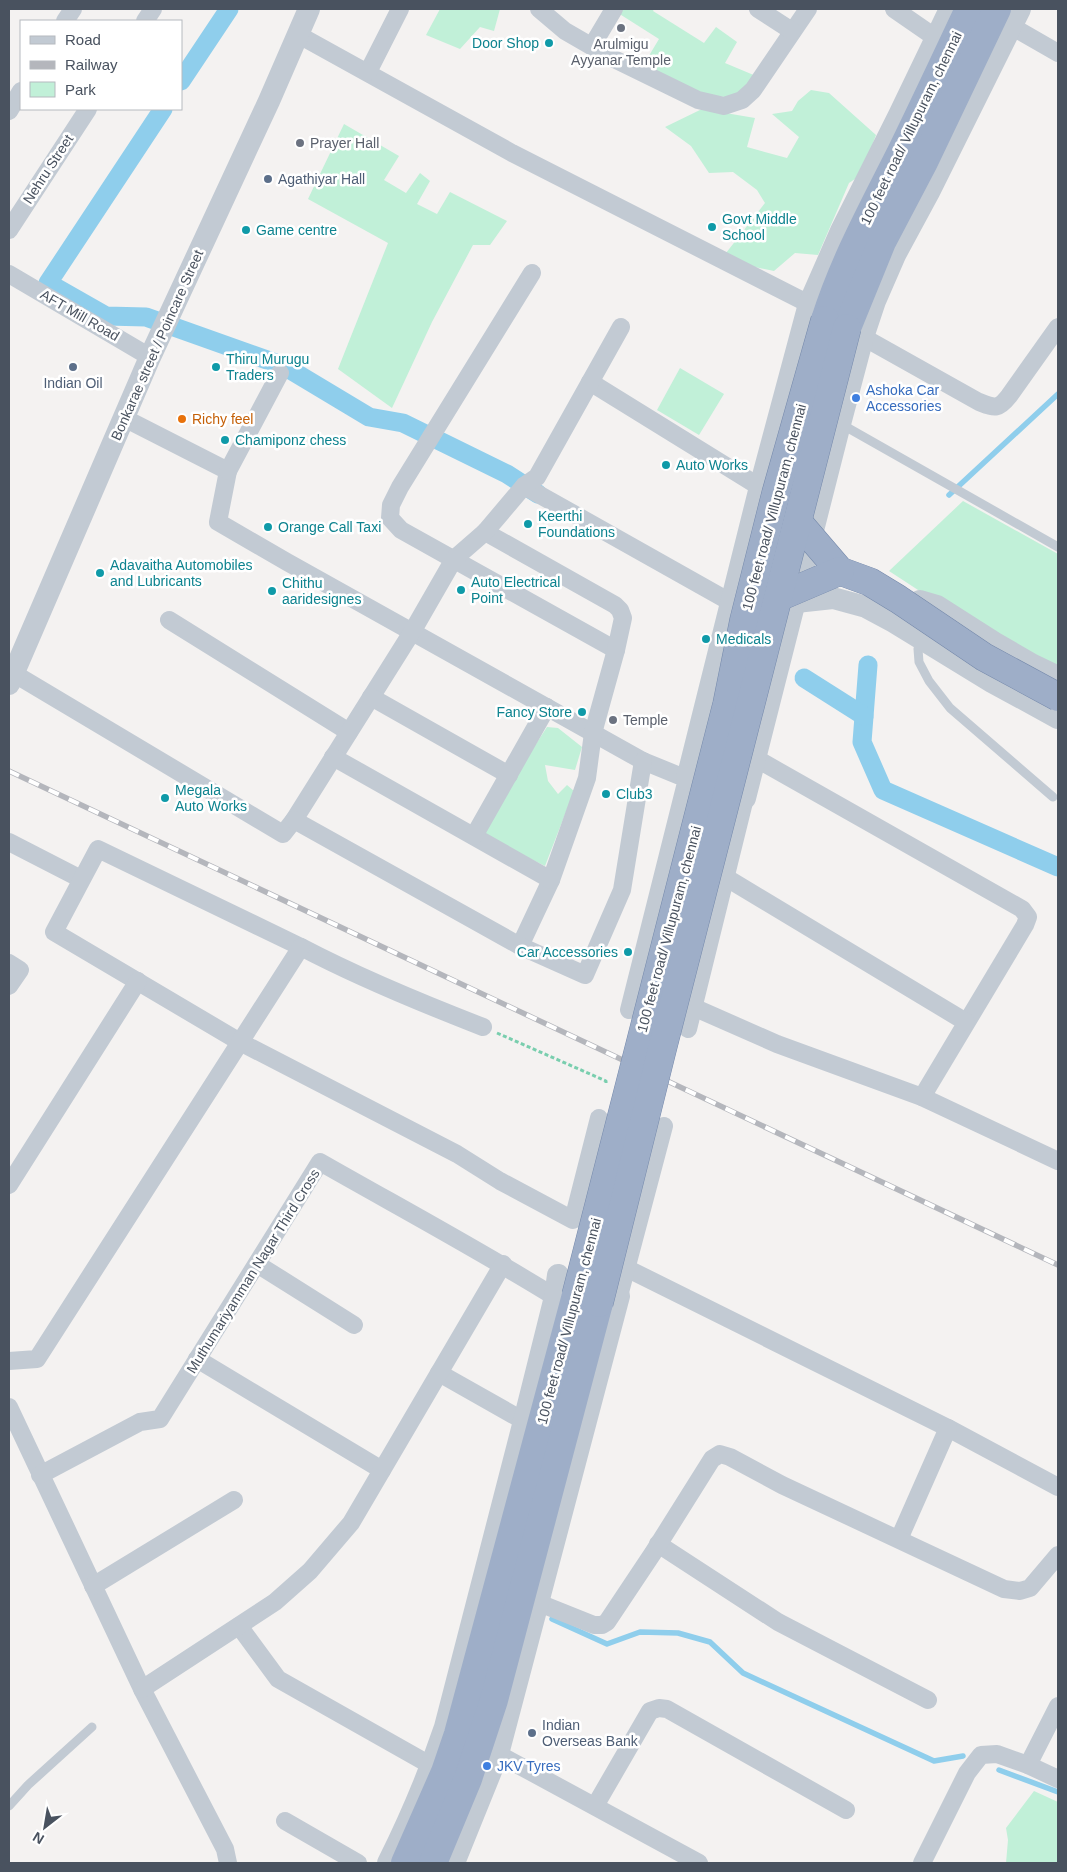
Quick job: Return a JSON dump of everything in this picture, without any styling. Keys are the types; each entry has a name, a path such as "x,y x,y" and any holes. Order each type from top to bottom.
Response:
{"highway":[{"name":"100 feet road/ Villupuram, chennai","path":"405,1863 445,1772 458,1734 582,1293 664,1040 787,600 798,522 850,253 902,151 969,9"},
{"name":"100 feet road/ Villupuram, chennai","path":"432,1863 468,1779 491,1708 582,1293 727,704 744,620 776,493 835,326 924,162 1009,14"},
{"path":"798,522 840,571 870,582 984,657 1058,698"},
{"path":"787,600 840,571"}],"street":[{"path":"66,20 73,9"},
{"path":"146,20 153,9"},
{"name":"Bonkarae street / Poincare Street","path":"12,670 152,352 269,101 309,9"},
{"path":"368,72 400,9"},
{"path":"538,9 565,31 610,57 698,100 724,106 742,100 753,90 808,9"},
{"path":"592,46 614,9"},
{"path":"758,9 792,31"},
{"path":"894,9 936,38"},
{"path":"688,1029 755,758 787,600 840,424 835,326 837,239 950,9"},
{"path":"1009,14 1058,54"},
{"path":"297,34 512,153 835,326 979,402 994,408 1002,405 1058,327"},
{"path":"9,111 20,93"},
{"name":"Nehru Street","path":"9,230 87,110"},
{"path":"532,273 410,470 391,505 390,518 402,530 616,650"},
{"name":"AFT Mill Road","path":"9,274 152,352"},
{"path":"629,1010 760,487 835,326"},
{"path":"12,670 283,834 294,820 371,698 454,559 485,532 524,486 537,477 621,328"},
{"path":"280,373 228,471 218,522 643,761 687,779 745,798"},
{"path":"590,382 760,487"},
{"path":"124,418 228,471"},
{"path":"524,486 732,603"},
{"path":"485,532 615,605 620,610 623,618 616,650 592,733 587,778 551,880 520,946"},
{"path":"787,600 833,598 866,607 992,682 1058,718"},
{"path":"894,622 904,608 920,602 937,606 995,643 1058,677"},
{"path":"170,620 349,732"},
{"path":"371,698 509,775"},
{"path":"474,836 547,707"},
{"path":"333,757 551,880"},
{"path":"755,758 1022,909 1028,917 922,1097"},
{"path":"294,820 520,946 585,975 622,890 643,761"},
{"path":"9,842 81,879"},
{"path":"483,1026 407,998 98,849 54,932 240,1042 457,1154 500,1181 572,1220 599,1118"},
{"path":"725,877 966,1022"},
{"path":"9,1361 37,1359 301,947"},
{"path":"9,964 20,970 9,986"},
{"path":"9,1185 138,981"},
{"path":"693,1007 777,1044 922,1097 1058,1161"},
{"path":"388,1863 404,1832 432,1766 445,1727 524,1421 582,1293 626,1268 664,1126"},
{"name":"Muthumariyamman Nagar Third Cross","path":"40,1475 140,1422 160,1419 320,1162 470,1248 502,1264 582,1293"},
{"path":"257,1264 354,1325"},
{"path":"142,1689 276,1602 310,1571 351,1523 502,1264"},
{"path":"626,1268 948,1428 1058,1487"},
{"path":"454,1863 498,1754 539,1603 582,1293"},
{"path":"197,1360 382,1470"},
{"path":"438,1373 524,1421"},
{"path":"9,1407 142,1689 225,1849 228,1863"},
{"path":"899,1539 948,1428"},
{"path":"539,1603 594,1626 607,1622 712,1458 720,1454 730,1457 782,1485 1004,1589 1020,1591 1030,1588 1058,1555"},
{"path":"93,1586 234,1500"},
{"path":"658,1544 778,1622 928,1700"},
{"path":"238,1626 278,1679 432,1766"},
{"path":"1028,1765 1058,1706"},
{"path":"595,1806 650,1711 659,1708 667,1709 846,1810"},
{"path":"498,1754 699,1863"},
{"path":"922,1863 967,1772 981,1755 998,1754 1058,1779"},
{"path":"285,1821 358,1863"}],"lane":[{"path":"840,424 1058,547"},
{"path":"921,639 918,649 919,662 929,681 950,708 1053,797"},
{"path":"9,1806 28,1785 92,1727"}],"path":[{"path":"483,1026 606,1081 599,1118"}],"green space":[{"path":"440,9 500,9 494,31 480,27 460,49 426,35"},
{"path":"621,9 654,9 653,11 704,43 716,27 737,42 725,63 756,76 732,98 695,93 644,64 659,39 618,13"},
{"path":"811,90 829,93 876,135 861,175 849,183 818,255 795,253 774,271 750,266 726,253 765,203 757,190 733,172 709,173 691,146 665,127 702,109 755,118 747,147 787,158 799,137 772,114 792,111 798,101"},
{"path":"344,124 399,156 384,180 406,193 420,173 430,181 417,204 437,214 450,192 507,221 490,245 473,245 432,322 392,408 338,369 388,243 308,199"},
{"path":"680,368 724,394 699,435 657,410"},
{"path":"963,501 1058,554 1058,677 1033,665 889,571"},
{"path":"547,727 558,728 582,747 575,770 545,765 548,781 558,794 567,785 574,791 545,866 482,835"},
{"path":"1034,1791 1058,1802 1058,1863 1006,1863 1008,1840 1006,1828"}],"waterway":[{"path":"182,80 229,9"},
{"path":"162,110 48,283 106,316 146,317 284,366 369,417 403,423 507,474 538,494"},
{"path":"949,495 1058,394"},
{"path":"868,665 862,742 883,790 1058,867"},
{"path":"804,678 864,716"},
{"path":"552,1619 607,1644 640,1632 678,1633 710,1642 743,1673 934,1761 963,1756"},
{"path":"999,1770 1058,1792"}],"railway":[{"path":"9,771 1058,1265"}],"place":[{"name":"Arulmigu Ayyanar Temple","path":"621,28"},
{"name":"Door Shop","path":"549,43"},
{"name":"Prayer Hall","path":"300,143"},
{"name":"Agathiyar Hall","path":"268,179"},
{"name":"Govt Middle School","path":"712,227"},
{"name":"Game centre","path":"246,230"},
{"name":"Indian Oil","path":"73,367"},
{"name":"Thiru Murugu Traders","path":"216,367"},
{"name":"Ashoka Car Accessories","path":"856,398"},
{"name":"Richy feel","path":"182,419"},
{"name":"Chamiponz chess","path":"225,440"},
{"name":"Auto Works","path":"666,465"},
{"name":"Keerthi Foundations","path":"528,524"},
{"name":"Orange Call Taxi","path":"268,527"},
{"name":"Adavaitha Automobiles and Lubricants","path":"100,573"},
{"name":"Auto Electrical Point","path":"461,590"},
{"name":"Chithu aaridesignes","path":"272,591"},
{"name":"Medicals","path":"706,639"},
{"name":"Fancy Store","path":"582,712"},
{"name":"Temple","path":"613,720"},
{"name":"Club3","path":"606,794"},
{"name":"Megala Auto Works","path":"165,798"},
{"name":"Car Accessories","path":"628,952"},
{"name":"Indian Overseas Bank","path":"532,1733"},
{"name":"JKV Tyres","path":"487,1766"}]}
